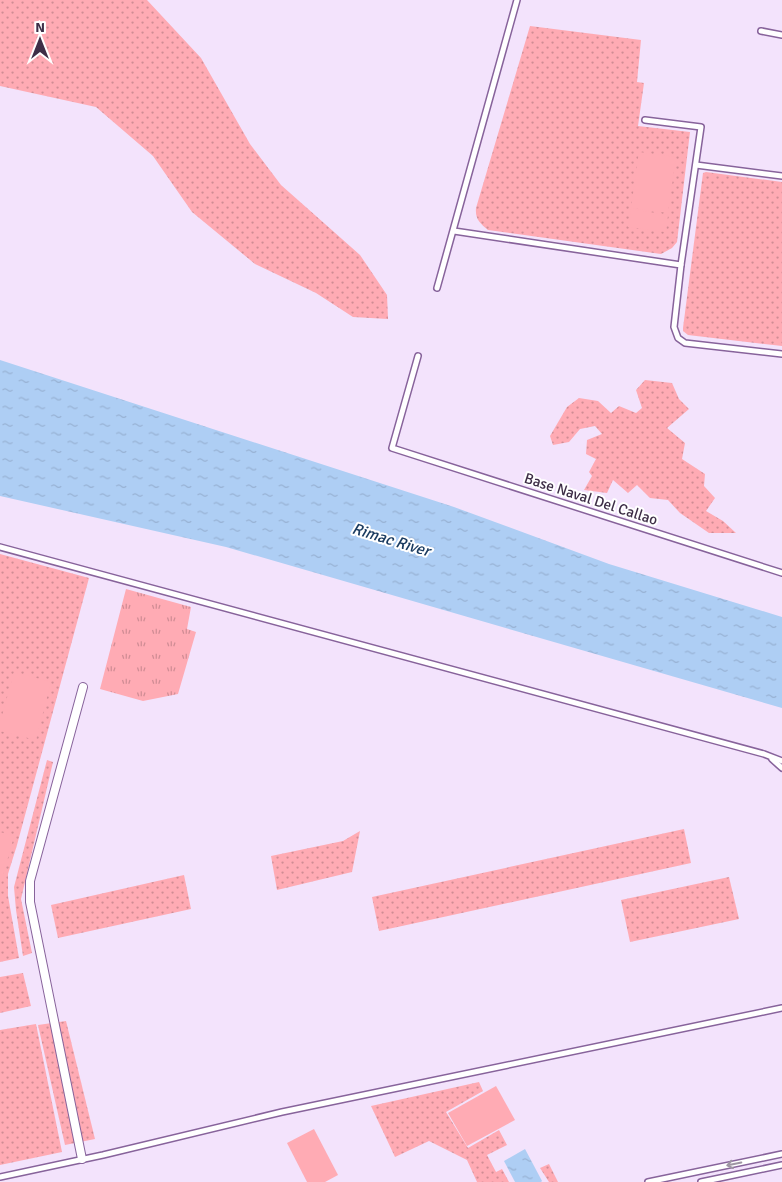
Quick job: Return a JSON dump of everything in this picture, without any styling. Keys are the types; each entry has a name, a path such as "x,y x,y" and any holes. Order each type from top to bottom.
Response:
{"street":[{"path":"82,1159 30,902 30,881 83,686"}],"lane":[{"path":"437,288 517,0"},
{"path":"761,31 782,35"},
{"path":"646,120 701,127 674,327 678,338 685,343 782,354"},
{"path":"696,165 782,176"},
{"path":"454,230 681,265"},
{"name":"Base Naval Del Callao","path":"418,356 392,448 782,573"},
{"path":"0,547 770,756 782,761"},
{"path":"770,756 782,768"},
{"path":"0,1177 282,1112 782,1008"},
{"path":"648,1182 782,1154"},
{"path":"701,1182 782,1165"}],"green space":[{"path":"0,0 147,0 201,58 250,144 281,185 360,255 387,295 388,319 353,317 316,293 255,264 192,212 153,156 96,107 0,86"},
{"path":"530,26 641,40 637,82 644,83 638,126 690,132 677,242 672,248 661,254 488,230 479,220 476,215 476,208"},
{"path":"639,152 676,157 668,213 631,208"},
{"path":"703,173 782,182 782,346 688,335 683,331"},
{"path":"631,209 668,215 666,232 628,227"},
{"path":"645,380 672,383 679,399 689,409 667,428 685,443 682,459 705,474 704,486 715,498 706,511 723,521 736,533 709,533 680,513 668,500 650,498 637,485 628,493 613,480 607,493 584,490 592,476 589,472 596,459 586,454 587,440 602,434 595,426 580,429 569,442 553,445 550,436 567,407 579,398 598,401 611,413 619,406 636,413 642,408 636,390"},
{"path":"0,554 89,578 8,874 8,896 19,958 0,962"},
{"path":"126,589 191,607 187,629 196,632 178,694 143,701 100,689"},
{"path":"14,672 51,682 36,740 0,731 0,723"},
{"path":"47,760 53,762 21,899 32,953 23,956 14,887"},
{"path":"684,829 691,863 379,931 372,897"},
{"path":"360,831 352,872 277,890 271,856 343,841"},
{"path":"0,832 14,836 0,887"},
{"path":"184,875 191,909 58,938 51,905"},
{"path":"729,877 739,919 630,942 621,900"},
{"path":"23,973 31,1006 0,1013 0,977"},
{"path":"66,1021 95,1139 65,1145 38,1025"},
{"path":"36,1024 62,1152 0,1165 0,1030"},
{"path":"479,1082 483,1091 446,1112 468,1148 499,1130 507,1145 487,1155 496,1172 502,1169 509,1182 477,1182 467,1160 429,1141 395,1157 371,1106"},
{"path":"496,1086 515,1120 467,1146 448,1113"},
{"path":"314,1129 338,1175 325,1182 307,1182 287,1143"},
{"path":"549,1164 558,1182 549,1182 540,1168"}],"water":[{"name":"Rimac River","path":"0,360 454,507 609,564 782,617 782,708 226,547 0,496"},
{"path":"525,1149 541,1182 515,1182 504,1161"}]}
